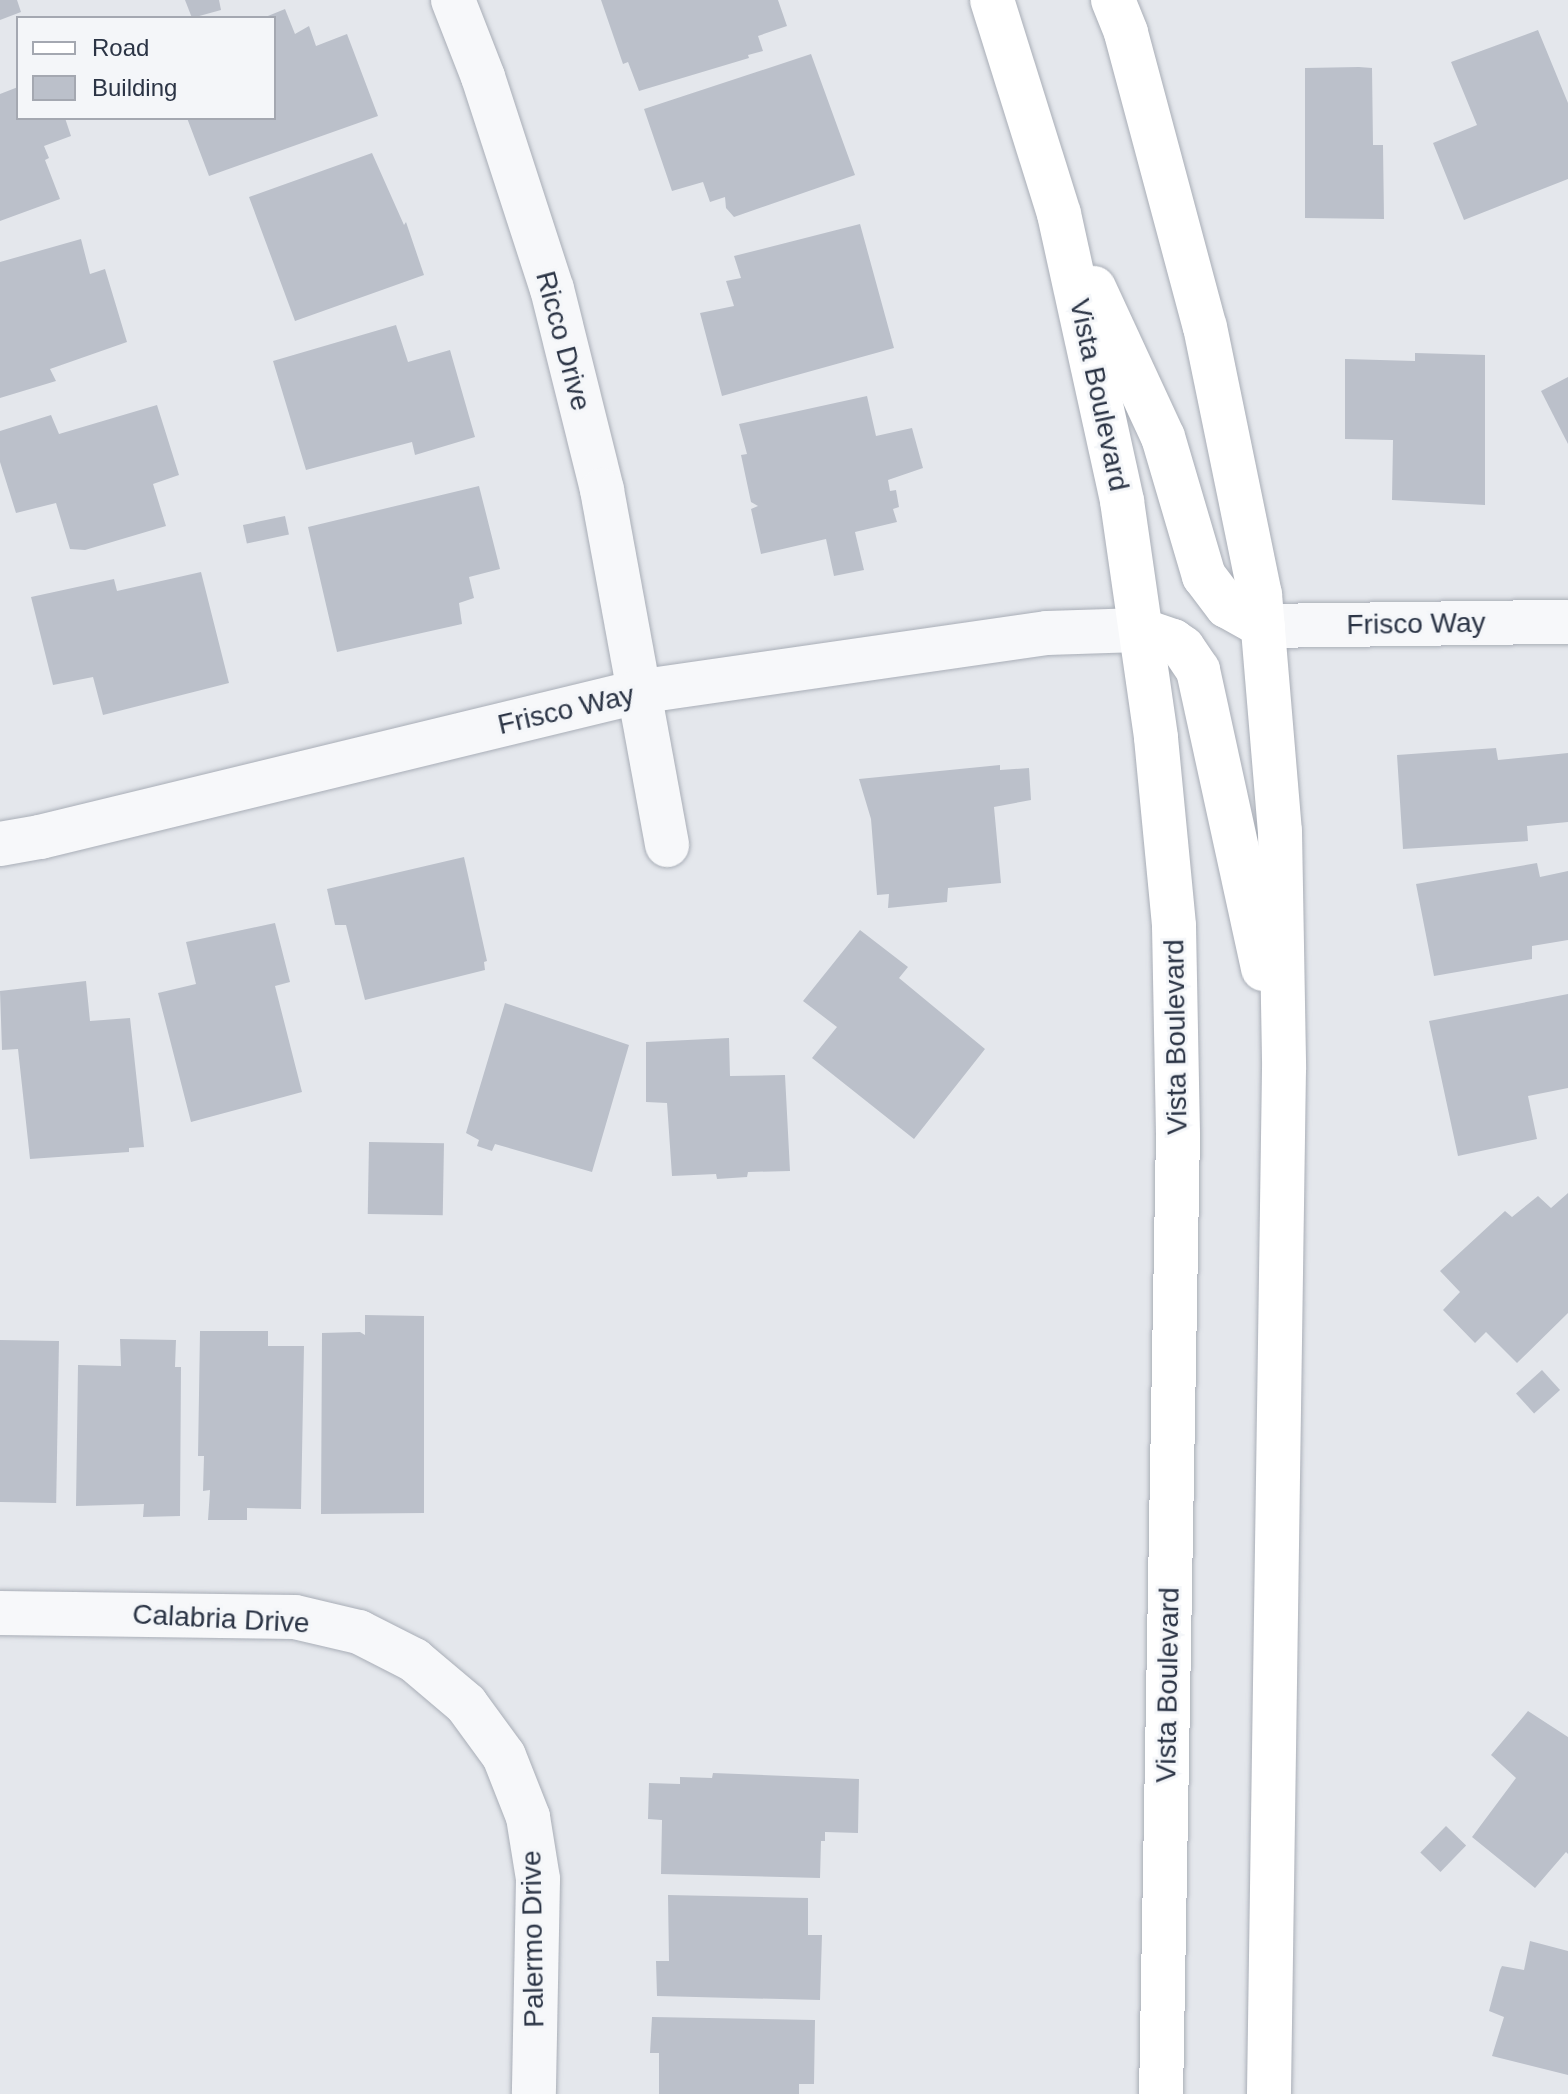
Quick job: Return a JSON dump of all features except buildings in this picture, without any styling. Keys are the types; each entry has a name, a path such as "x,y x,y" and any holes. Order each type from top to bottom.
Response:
{"main road":[{"name":"Vista Boulevard","path":"992,0 1059,214 1122,501 1156,738 1174,926 1178,1133 1161,2094"},
{"path":"1113,0 1126,33 1205,327 1260,594 1280,831 1284,1069 1269,2094"},
{"path":"1059,214 1163,437 1204,576 1227,606 1263,626"},
{"path":"1141,630 1183,648 1203,685 1284,1069"}],"street":[{"name":"Ricco Drive","path":"453,0 483,77 552,289 602,490 667,845"},
{"name":"Frisco Way","path":"1263,626 1568,622"},
{"name":"Frisco Way","path":"0,844 55,834 637,692 1047,633 1141,630"},
{"name":"Calabria Drive","path":"0,1613 295,1617 359,1632 414,1660 466,1704"},
{"name":"Palermo Drive","path":"466,1704 504,1756 528,1817 538,1879 534,2094"}]}
